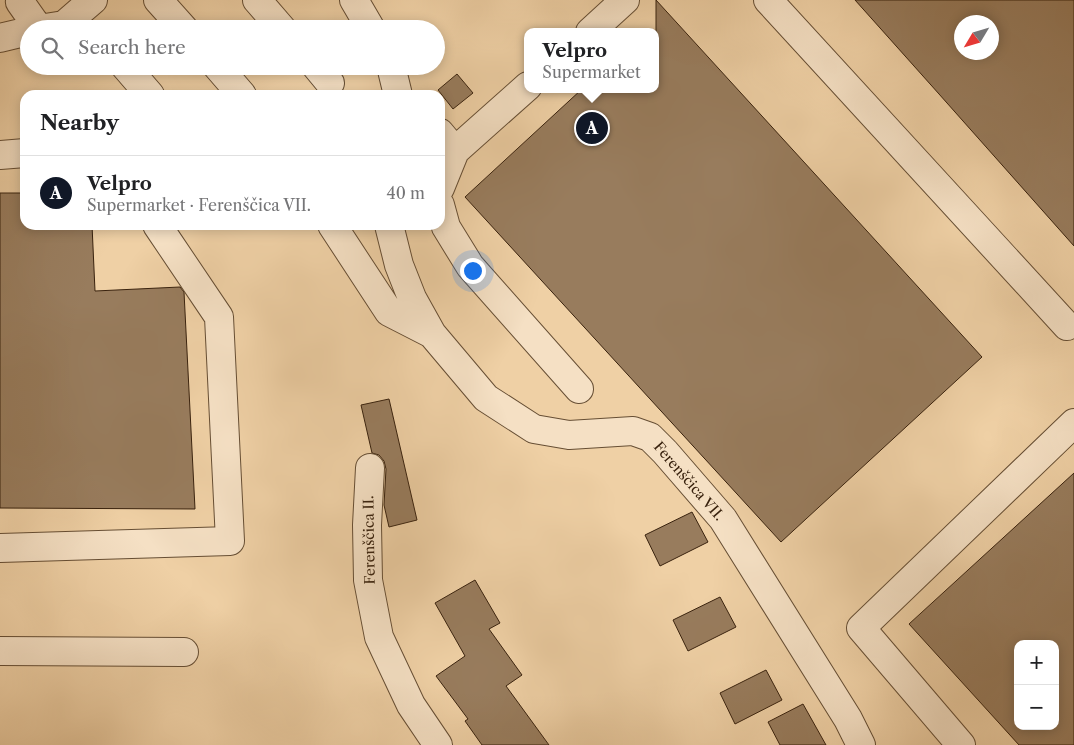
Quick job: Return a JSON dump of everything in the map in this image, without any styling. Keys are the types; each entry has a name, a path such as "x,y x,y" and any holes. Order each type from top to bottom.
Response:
{"street":[{"path":"21,0 20,2 46,20"},
{"path":"67,20 93,0"},
{"path":"158,0 176,20"},
{"path":"257,0 274,20"},
{"path":"354,0 366,20"},
{"path":"594,28 626,0"},
{"path":"768,0 1067,326"},
{"path":"0,38 20,33"},
{"path":"133,75 146,90"},
{"path":"225,75 238,90"},
{"path":"393,75 397,90"},
{"path":"445,155 447,142 524,89"},
{"path":"0,155 20,153"},
{"path":"445,223 470,266 579,389"},
{"path":"0,548 230,541 219,317 160,230"},
{"path":"335,230 389,312 432,334"},
{"name":"Ferenščica VII.","path":"390,230 399,266 412,298 432,334 486,398 534,429 569,435 633,431 650,437 723,519 848,719 861,745"},
{"path":"961,745 861,628 1074,423"},
{"name":"Ferenščica II.","path":"370,468 367,525 368,580 379,637 411,705 438,745"},
{"path":"0,651 184,652"}],"building":[{"path":"656,0 982,357 781,542 465,197 578,93 659,93 659,28 656,28"},
{"path":"855,0 1074,0 1074,246"},
{"path":"457,74 473,93 453,109 445,99 445,90 438,90"},
{"path":"0,193 20,193 20,230 92,230 95,291 180,287 184,292 195,509 0,508"},
{"path":"389,399 417,520 389,527 384,505 386,469 384,461 379,455 372,453 361,405"},
{"path":"1074,473 1074,745 1019,745 909,624"},
{"path":"692,512 708,542 660,566 645,535"},
{"path":"475,580 500,623 489,629 522,675 506,686 549,745 482,745 465,721 468,719 436,676 465,656 435,603"},
{"path":"720,597 736,627 688,651 673,620"},
{"path":"766,670 782,700 735,724 720,693"},
{"path":"803,704 826,745 780,745 768,722"}],"place":[{"name":"Velpro","path":"592,128"}]}
